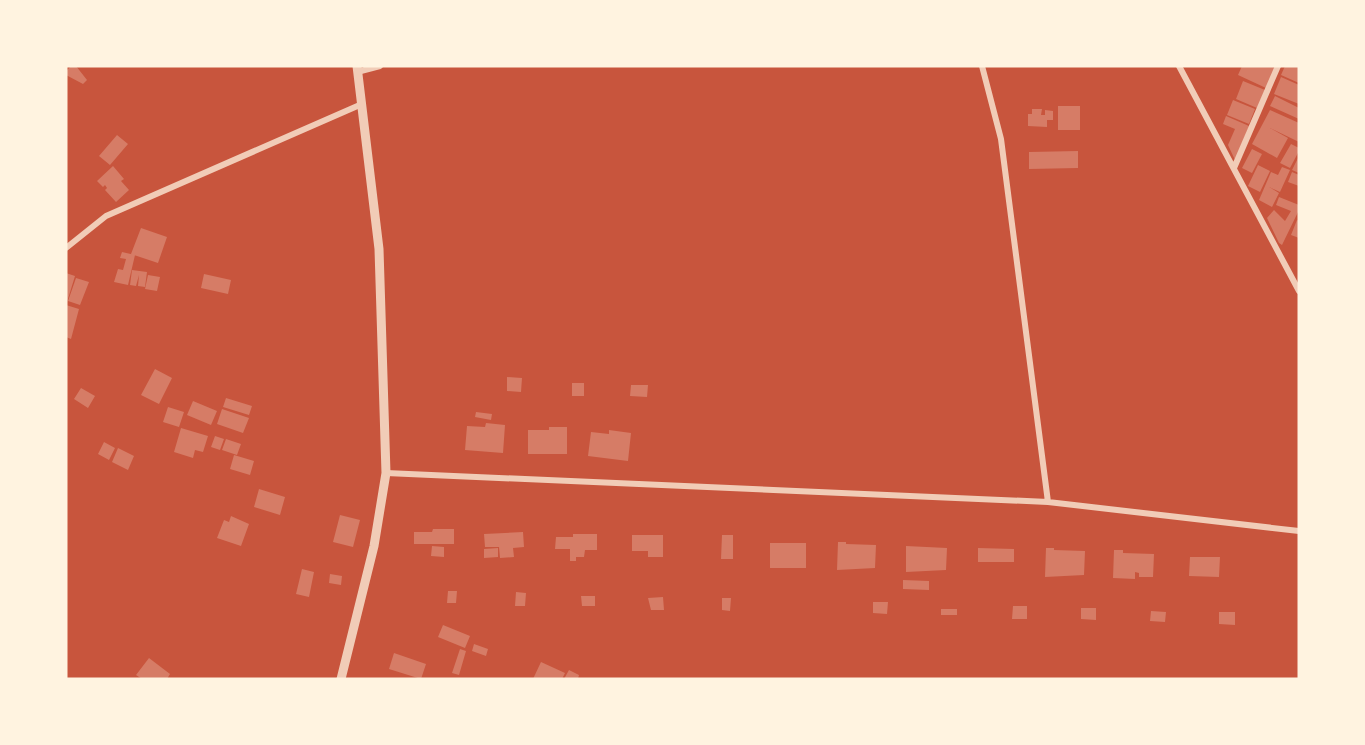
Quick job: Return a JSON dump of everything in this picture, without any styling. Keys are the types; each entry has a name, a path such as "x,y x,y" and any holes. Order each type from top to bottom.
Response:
{"street":[{"path":"341,679 374,546 386,473 379,249 357,69 380,66"},
{"path":"982,66 1001,140 1048,502"},
{"path":"1179,66 1299,291"},
{"path":"1234,168 1278,66"},
{"path":"66,248 106,216 362,104"},
{"path":"386,473 1048,502 1299,531"}],"building":[{"path":"71,66 76,66 87,80 83,84 66,75 66,71"},
{"path":"1242,66 1276,66 1266,88 1238,75"},
{"path":"1285,66 1299,66 1299,83 1281,75"},
{"path":"1281,77 1299,85 1299,104 1274,94"},
{"path":"1243,81 1265,90 1257,108 1236,99"},
{"path":"1275,96 1299,108 1299,119 1270,106"},
{"path":"1233,100 1255,109 1249,124 1227,115"},
{"path":"1058,106 1080,106 1080,130 1058,130"},
{"path":"1032,109 1042,109 1041,115 1045,115 1045,110 1053,111 1053,120 1047,120 1047,127 1028,126 1028,114 1032,114"},
{"path":"1270,110 1299,123 1299,142 1270,128 1288,138 1277,158 1252,144"},
{"path":"1226,116 1249,126 1235,160 1228,145 1235,129 1223,124"},
{"path":"117,135 128,144 110,165 99,156"},
{"path":"1291,144 1299,148 1299,151 1290,168 1280,163"},
{"path":"1252,149 1262,154 1252,173 1242,168"},
{"path":"1078,151 1078,168 1029,169 1029,152"},
{"path":"1299,156 1299,173 1292,170"},
{"path":"1258,165 1270,171 1260,192 1248,186"},
{"path":"113,166 124,179 121,181 129,190 116,202 105,190 107,188 105,185 103,187 97,181"},
{"path":"1282,167 1290,170 1280,192 1269,187 1279,193 1272,207 1259,200 1271,172 1278,175"},
{"path":"1292,172 1299,175 1299,186 1288,182"},
{"path":"1279,197 1299,205 1299,210 1282,245 1267,218 1274,210 1285,221 1291,211 1276,205"},
{"path":"1297,220 1299,221 1299,238 1291,235"},
{"path":"141,228 167,237 158,263 131,254"},
{"path":"122,252 135,255 128,285 114,282 118,269 123,270 126,259 120,258"},
{"path":"132,270 147,272 145,287 138,286 139,275 136,286 130,285"},
{"path":"66,273 75,276 67,302 66,302"},
{"path":"204,274 231,280 228,294 201,288"},
{"path":"148,275 160,277 157,291 145,289"},
{"path":"76,278 89,282 80,305 68,301"},
{"path":"66,305 79,309 71,339 66,337"},
{"path":"155,369 172,378 159,404 141,395"},
{"path":"507,377 522,378 521,392 507,391"},
{"path":"572,383 584,383 584,396 572,396"},
{"path":"631,385 648,385 647,397 630,396"},
{"path":"81,388 95,396 88,408 74,399"},
{"path":"226,398 252,406 249,415 223,407"},
{"path":"193,401 217,411 211,425 187,415"},
{"path":"168,407 184,412 179,427 163,422"},
{"path":"222,409 249,418 243,433 217,424"},
{"path":"476,412 492,414 491,420 475,417"},
{"path":"486,423 505,425 503,453 465,450 467,426 485,427"},
{"path":"549,427 567,427 567,454 528,454 528,430 549,430"},
{"path":"181,428 208,436 203,452 195,450 193,458 174,452"},
{"path":"609,430 631,433 628,461 588,456 591,432 609,434"},
{"path":"215,436 224,439 220,450 211,447"},
{"path":"226,439 241,444 237,455 222,450"},
{"path":"104,442 115,448 109,460 98,454"},
{"path":"118,448 134,456 128,470 112,462"},
{"path":"234,455 254,461 250,475 230,469"},
{"path":"259,489 285,497 280,515 254,507"},
{"path":"340,515 360,520 353,547 333,542"},
{"path":"231,516 249,524 241,546 217,538 224,520 229,522"},
{"path":"433,529 454,529 454,544 414,544 414,532 432,532"},
{"path":"523,532 524,547 513,548 514,557 500,558 499,547 485,547 484,534"},
{"path":"573,534 597,534 597,550 585,550 584,557 576,557 576,561 570,561 570,549 555,549 556,537 573,537"},
{"path":"632,535 663,535 663,557 648,557 648,551 632,551"},
{"path":"722,535 733,535 733,559 721,559"},
{"path":"838,542 876,545 875,568 837,570"},
{"path":"770,543 806,543 806,568 770,568"},
{"path":"432,546 444,547 444,557 431,556"},
{"path":"906,546 947,548 946,570 906,572"},
{"path":"498,548 498,557 484,558 484,549"},
{"path":"978,548 1014,549 1014,562 978,562"},
{"path":"1046,548 1085,551 1084,575 1045,577"},
{"path":"1114,550 1123,550 1123,553 1154,554 1153,577 1139,577 1139,573 1135,572 1135,579 1113,578"},
{"path":"1190,557 1220,557 1219,577 1189,576"},
{"path":"302,569 314,572 309,597 296,594"},
{"path":"330,574 342,576 341,585 329,583"},
{"path":"903,580 929,581 929,590 903,589"},
{"path":"448,591 457,591 456,603 447,603"},
{"path":"516,592 526,593 525,606 515,606"},
{"path":"581,596 595,596 595,606 582,606"},
{"path":"663,597 664,610 651,610 648,598"},
{"path":"722,598 731,598 730,611 722,610"},
{"path":"873,602 888,602 887,614 873,613"},
{"path":"1013,606 1027,606 1027,619 1012,619"},
{"path":"1081,608 1096,608 1096,620 1081,619"},
{"path":"941,609 957,609 957,615 941,615"},
{"path":"1151,611 1166,612 1165,622 1150,621"},
{"path":"1219,612 1235,612 1235,625 1219,624"},
{"path":"443,625 470,636 465,648 438,637"},
{"path":"474,644 488,649 486,656 472,651"},
{"path":"460,649 466,651 459,675 452,673"},
{"path":"394,653 426,664 421,679 389,669"},
{"path":"149,658 170,674 167,679 142,679 136,675"},
{"path":"541,662 565,673 562,679 533,679"},
{"path":"569,670 579,675 578,679 564,679"}]}
